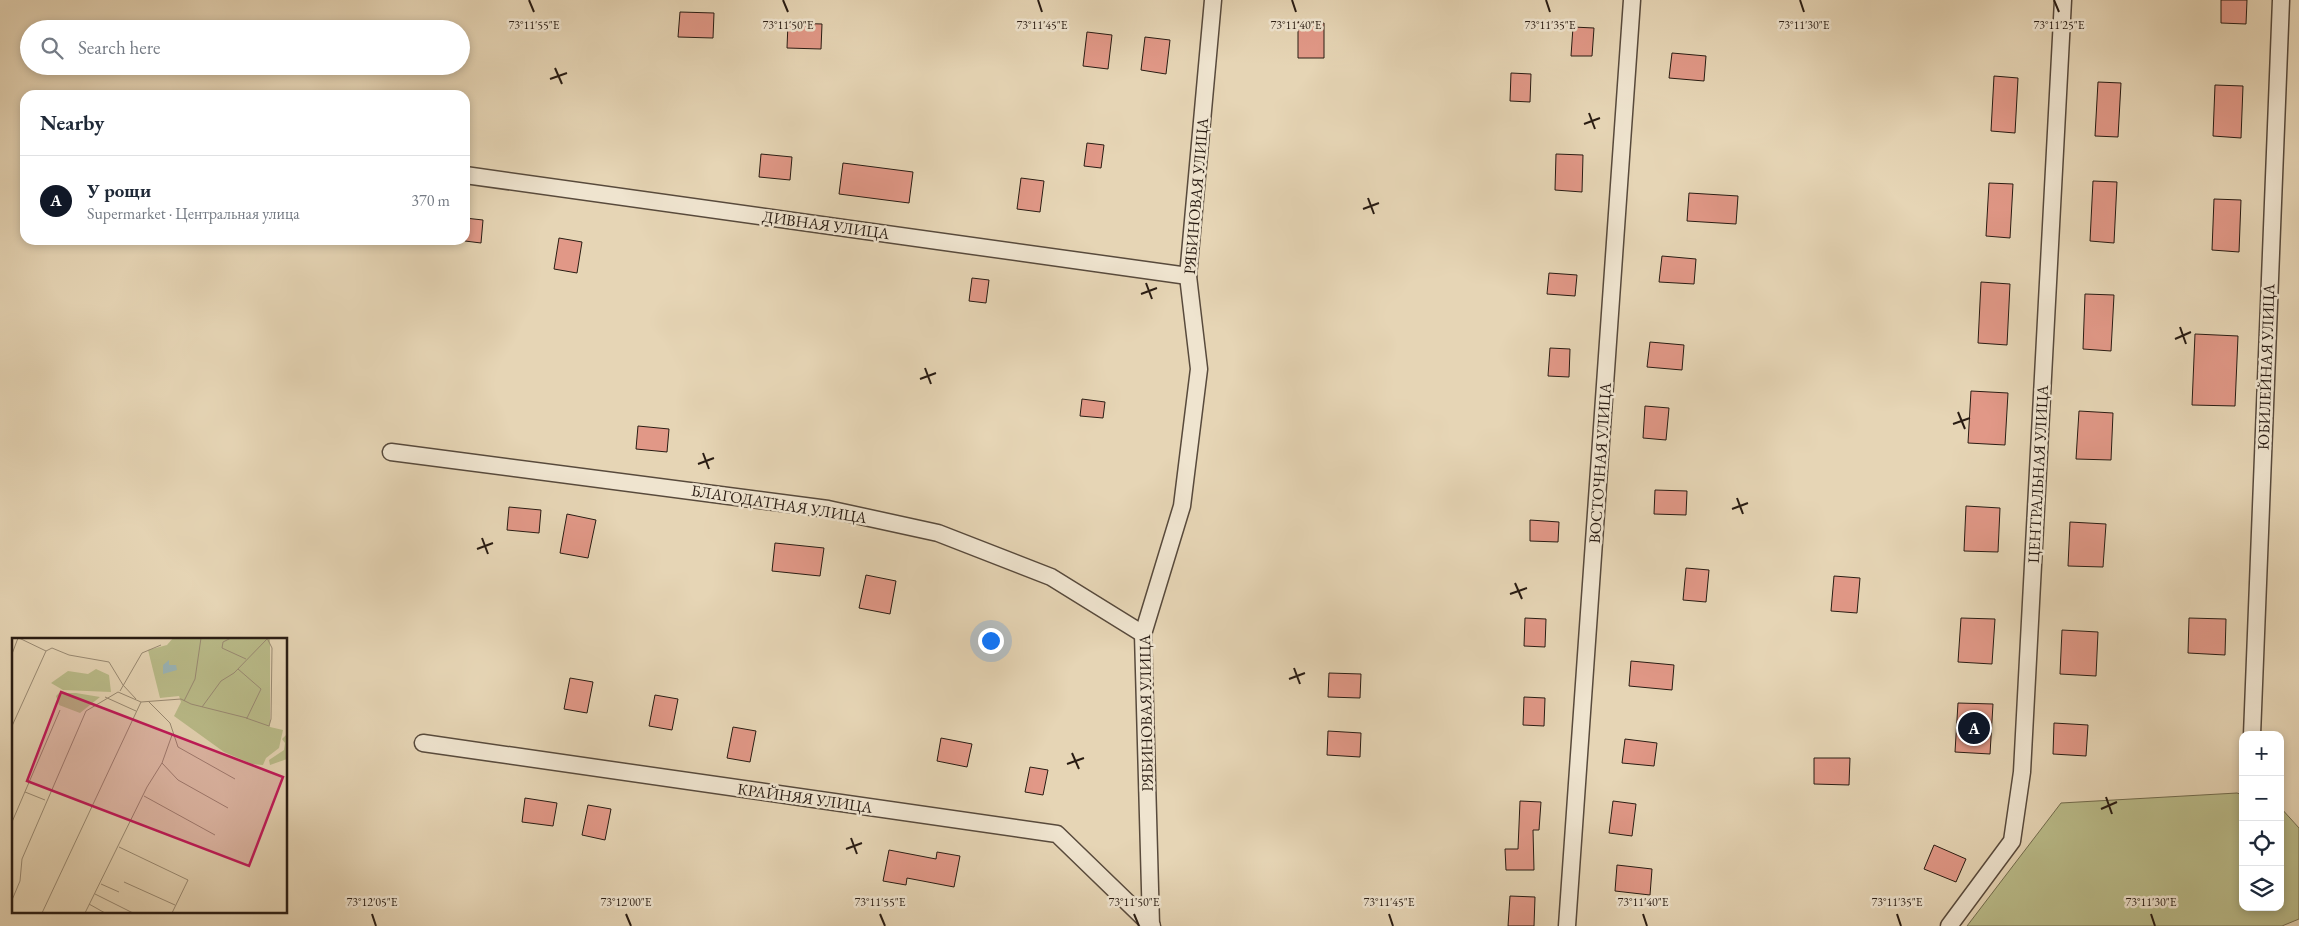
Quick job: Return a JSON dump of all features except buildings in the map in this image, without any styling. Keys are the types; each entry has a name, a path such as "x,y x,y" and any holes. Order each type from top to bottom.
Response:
{"street":[{"name":"РЯБИНОВАЯ УЛИЦА","path":"1152,926 1143,634 1184,497 1199,369 1188,276 1213,0"},
{"name":"ВОСТОЧНАЯ УЛИЦА","path":"1568,926 1632,0"},
{"name":"ЦЕНТРАЛЬНАЯ УЛИЦА","path":"1949,926 2012,841 2022,772 2063,0"},
{"name":"ЮБИЛЕЙНАЯ УЛИЦА","path":"2252,731 2281,0"},
{"name":"ДИВНАЯ УЛИЦА","path":"470,176 1188,276"},
{"name":"БЛАГОДАТНАЯ УЛИЦА","path":"391,452 828,509 938,533 1051,577 1143,634"},
{"name":"КРАЙНЯЯ УЛИЦА","path":"423,743 1057,834 1152,926"}],"green space":[{"path":"2239,794 2239,911 2284,911 2284,811 2299,828 2299,919 2282,926 1967,926 2061,803"}],"place":[{"name":"У рощи","path":"1974,728"}]}
